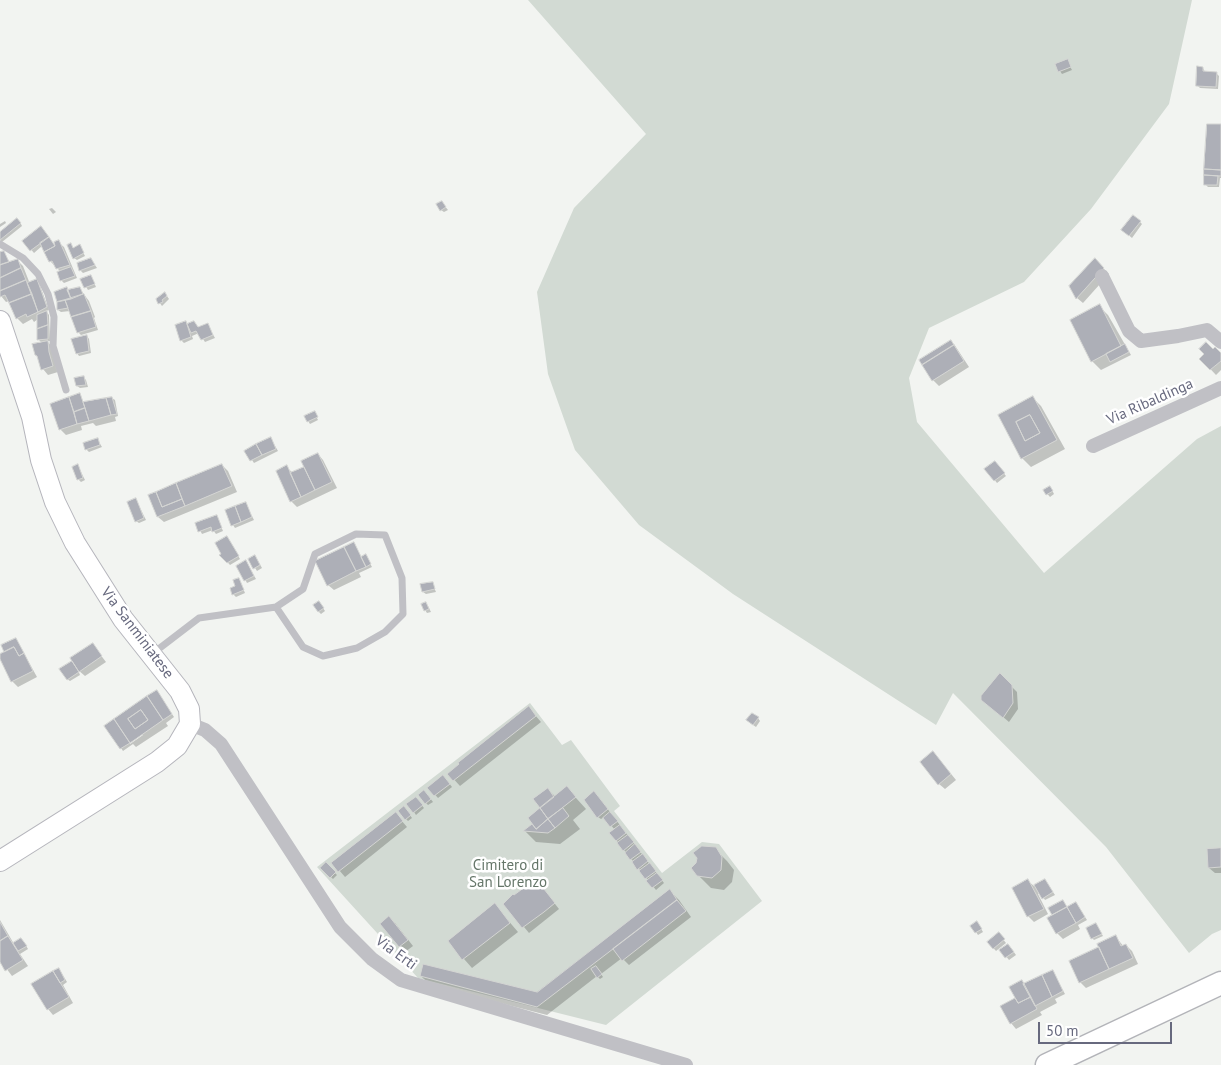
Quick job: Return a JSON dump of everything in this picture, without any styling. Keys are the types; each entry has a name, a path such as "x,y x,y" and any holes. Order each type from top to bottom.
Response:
{"main road":[{"name":"Via Sanminiatese","path":"0,321 32,417 41,460 55,502 75,543 123,620 180,691 189,709 190,724"},
{"path":"0,861 158,762 177,746 190,724"},
{"path":"1047,1065 1221,983"}],"street":[{"path":"1102,276 1129,331 1141,341 1207,330 1221,342"},
{"name":"Via Ribaldinga","path":"1093,446 1221,388"},
{"name":"Via Erti","path":"190,724 205,730 221,744 340,927 372,959 401,980 686,1065"}],"lane":[{"path":"0,244 23,258 38,274 48,294 54,318 53,346 66,390"},
{"path":"151,654 199,618 276,606 303,589 315,554 356,534 385,535 402,578 403,614 385,632 357,648 323,656 303,647 276,606"}],"green space":[{"path":"528,0 1192,0 1169,104 1091,209 1024,282 929,328 909,378 917,422 1044,573 1197,439 1221,426 1221,930 1212,934 1189,953 1106,847 953,693 936,725 733,594 639,525 575,450 548,374 537,292 574,208 646,134"},
{"name":"Cimitero di San Lorenzo","path":"530,703 562,745 571,740 620,806 614,811 662,873 702,842 719,844 762,901 606,1025 418,978 317,867"}],"building":[{"path":"1068,59 1071,67 1058,72 1055,64"},
{"path":"1197,66 1203,67 1203,71 1217,72 1216,87 1196,86"},
{"path":"1207,124 1221,124 1221,170 1204,169"},
{"path":"1204,169 1221,170 1221,176 1204,175"},
{"path":"1204,175 1218,176 1217,185 1204,185"},
{"path":"442,201 446,207 440,211 436,204"},
{"path":"1133,215 1141,221 1129,236 1121,230"},
{"path":"17,218 21,223 0,240 0,232"},
{"path":"41,226 49,237 30,251 22,241"},
{"path":"49,237 55,246 44,252 40,243"},
{"path":"59,240 70,265 56,269 52,261 49,262 44,252 55,246 54,242"},
{"path":"71,243 73,248 80,244 84,253 73,259 67,245"},
{"path":"4,251 9,262 0,265 0,252"},
{"path":"91,258 95,265 79,271 77,263"},
{"path":"1095,258 1104,268 1076,299 1069,286"},
{"path":"18,259 21,268 0,278 0,265"},
{"path":"71,267 75,276 60,281 57,272"},
{"path":"21,268 26,280 0,291 0,278"},
{"path":"91,275 95,284 84,288 80,279"},
{"path":"37,279 47,307 38,312 27,283"},
{"path":"26,280 32,294 9,303 5,295 0,297 0,291"},
{"path":"67,287 71,299 57,302 54,292"},
{"path":"80,287 83,294 71,299 67,290"},
{"path":"165,292 167,296 162,300 163,302 158,304 156,299"},
{"path":"32,294 38,312 27,317 26,314 16,319 9,303"},
{"path":"84,294 91,311 71,317 65,300"},
{"path":"65,300 68,308 57,310 57,302"},
{"path":"1100,304 1121,346 1091,362 1070,320"},
{"path":"47,311 48,325 37,329 37,315"},
{"path":"91,311 96,327 77,333 71,317"},
{"path":"186,321 191,337 180,341 175,325"},
{"path":"194,321 198,327 208,323 213,335 201,340 196,331 191,333 187,324"},
{"path":"48,325 48,339 37,340 37,329"},
{"path":"87,335 89,351 76,354 71,339"},
{"path":"951,340 954,345 922,365 919,360"},
{"path":"48,341 53,366 41,370 32,344"},
{"path":"1206,342 1213,349 1215,347 1221,353 1221,361 1210,370 1199,359 1204,354 1199,349"},
{"path":"1125,344 1129,352 1110,362 1106,354"},
{"path":"954,345 964,361 932,381 922,365"},
{"path":"84,376 86,385 76,386 74,378"},
{"path":"80,393 85,408 74,412 69,397"},
{"path":"1033,396 1057,440 1021,459 998,415","holes":["1030,415 1040,433 1025,441 1016,422"]},
{"path":"69,397 77,424 59,430 50,404"},
{"path":"112,397 117,414 111,415 106,398"},
{"path":"106,398 111,415 89,421 83,402"},
{"path":"85,408 89,421 77,424 74,412"},
{"path":"315,411 318,417 307,422 304,416"},
{"path":"1030,415 1040,433 1025,441 1016,422"},
{"path":"271,437 276,449 262,455 256,444"},
{"path":"98,438 100,445 85,450 83,443"},
{"path":"256,444 262,455 250,461 244,451"},
{"path":"318,453 332,482 315,490 301,461"},
{"path":"995,461 1005,473 994,481 984,469"},
{"path":"78,464 83,478 77,480 72,467"},
{"path":"222,464 232,486 185,506 176,483"},
{"path":"287,465 301,497 290,502 276,471"},
{"path":"304,467 315,490 301,497 290,473"},
{"path":"176,483 182,499 162,507 156,492"},
{"path":"1050,486 1053,491 1046,495 1043,490"},
{"path":"156,492 162,507 182,499 185,506 157,517 148,495"},
{"path":"136,498 144,518 135,522 127,502"},
{"path":"246,502 252,517 241,522 235,506"},
{"path":"235,506 241,522 231,526 225,510"},
{"path":"217,515 222,528 212,532 211,527 198,532 195,523"},
{"path":"227,536 239,556 227,563 219,555 221,554 215,543"},
{"path":"354,542 366,567 356,571 344,547"},
{"path":"344,547 356,571 327,586 315,561"},
{"path":"366,554 371,564 366,567 361,557"},
{"path":"255,555 260,565 253,569 248,559"},
{"path":"246,560 254,576 244,581 236,566"},
{"path":"239,578 244,590 232,595 230,588 235,586 233,580"},
{"path":"433,582 435,589 422,592 420,584"},
{"path":"319,601 324,608 318,612 313,605"},
{"path":"426,602 429,609 424,611 421,604"},
{"path":"16,638 24,653 19,656 14,647 4,652 1,645"},
{"path":"93,643 102,656 79,672 70,658"},
{"path":"14,647 19,656 24,653 33,671 11,682 0,659 0,654"},
{"path":"72,661 79,672 67,680 59,669"},
{"path":"1000,673 1012,685 1013,703 1003,718 981,700 981,696"},
{"path":"157,690 172,714 163,720 147,696"},
{"path":"147,696 163,720 130,743 114,719","holes":["141,710 148,720 135,729 128,719"]},
{"path":"529,706 536,716 453,781 447,774 458,763"},
{"path":"141,710 148,720 135,729 128,719"},
{"path":"752,713 759,717 753,725 746,720"},
{"path":"114,719 130,743 120,749 104,726"},
{"path":"933,751 951,774 938,785 920,762"},
{"path":"443,775 450,784 434,796 427,788"},
{"path":"567,786 576,797 548,819 540,808"},
{"path":"548,788 554,797 540,808 533,799"},
{"path":"424,790 431,799 425,804 418,795"},
{"path":"594,791 608,809 597,818 584,800"},
{"path":"416,797 423,805 413,813 406,804"},
{"path":"404,806 411,815 405,820 398,811"},
{"path":"540,808 548,819 536,829 528,818"},
{"path":"563,808 569,816 555,828 548,819"},
{"path":"396,812 403,821 338,872 331,863"},
{"path":"610,812 618,821 610,827 603,818"},
{"path":"548,819 555,828 548,833 523,831 532,824 536,829"},
{"path":"620,825 626,833 616,841 609,833"},
{"path":"628,835 634,842 623,851 617,843"},
{"path":"635,844 641,852 630,860 625,853"},
{"path":"702,846 716,847 722,857 721,870 712,878 697,876 691,868 696,863 697,858 693,853"},
{"path":"1221,848 1221,867 1208,868 1207,849"},
{"path":"643,854 648,861 637,870 632,862"},
{"path":"326,862 336,872 330,878 320,868"},
{"path":"650,863 656,871 645,879 639,871"},
{"path":"657,873 663,880 652,888 646,881"},
{"path":"536,879 555,903 522,928 503,904 513,894"},
{"path":"1028,879 1044,909 1027,917 1012,888"},
{"path":"1045,879 1053,892 1042,899 1034,885"},
{"path":"670,889 677,900 537,1007 420,976 423,964 537,992"},
{"path":"677,900 686,911 622,961 613,949"},
{"path":"1063,900 1067,907 1052,915 1048,908"},
{"path":"1076,902 1085,917 1076,923 1067,907"},
{"path":"495,903 510,923 462,960 448,941"},
{"path":"1067,907 1076,923 1056,934 1047,918"},
{"path":"389,916 408,940 399,947 380,924"},
{"path":"977,921 982,929 975,933 970,926"},
{"path":"0,922 8,936 0,941"},
{"path":"1096,923 1102,934 1091,939 1086,928"},
{"path":"999,932 1005,939 993,949 987,942"},
{"path":"1116,935 1121,946 1126,944 1133,958 1109,969 1097,944"},
{"path":"8,936 23,960 5,971 0,962 0,941"},
{"path":"21,938 27,946 18,951 13,943"},
{"path":"1008,944 1014,952 1005,958 999,950"},
{"path":"1099,947 1109,969 1079,983 1069,961"},
{"path":"596,966 602,974 597,978 591,969"},
{"path":"59,968 65,980 60,983 53,971"},
{"path":"1053,970 1063,991 1052,997 1042,975"},
{"path":"53,971 69,997 47,1010 31,984"},
{"path":"1042,975 1052,997 1035,1006 1023,984"},
{"path":"1022,980 1031,997 1018,1003 1009,987"},
{"path":"1031,997 1037,1009 1010,1024 1000,1006 1015,998 1018,1003"}]}
